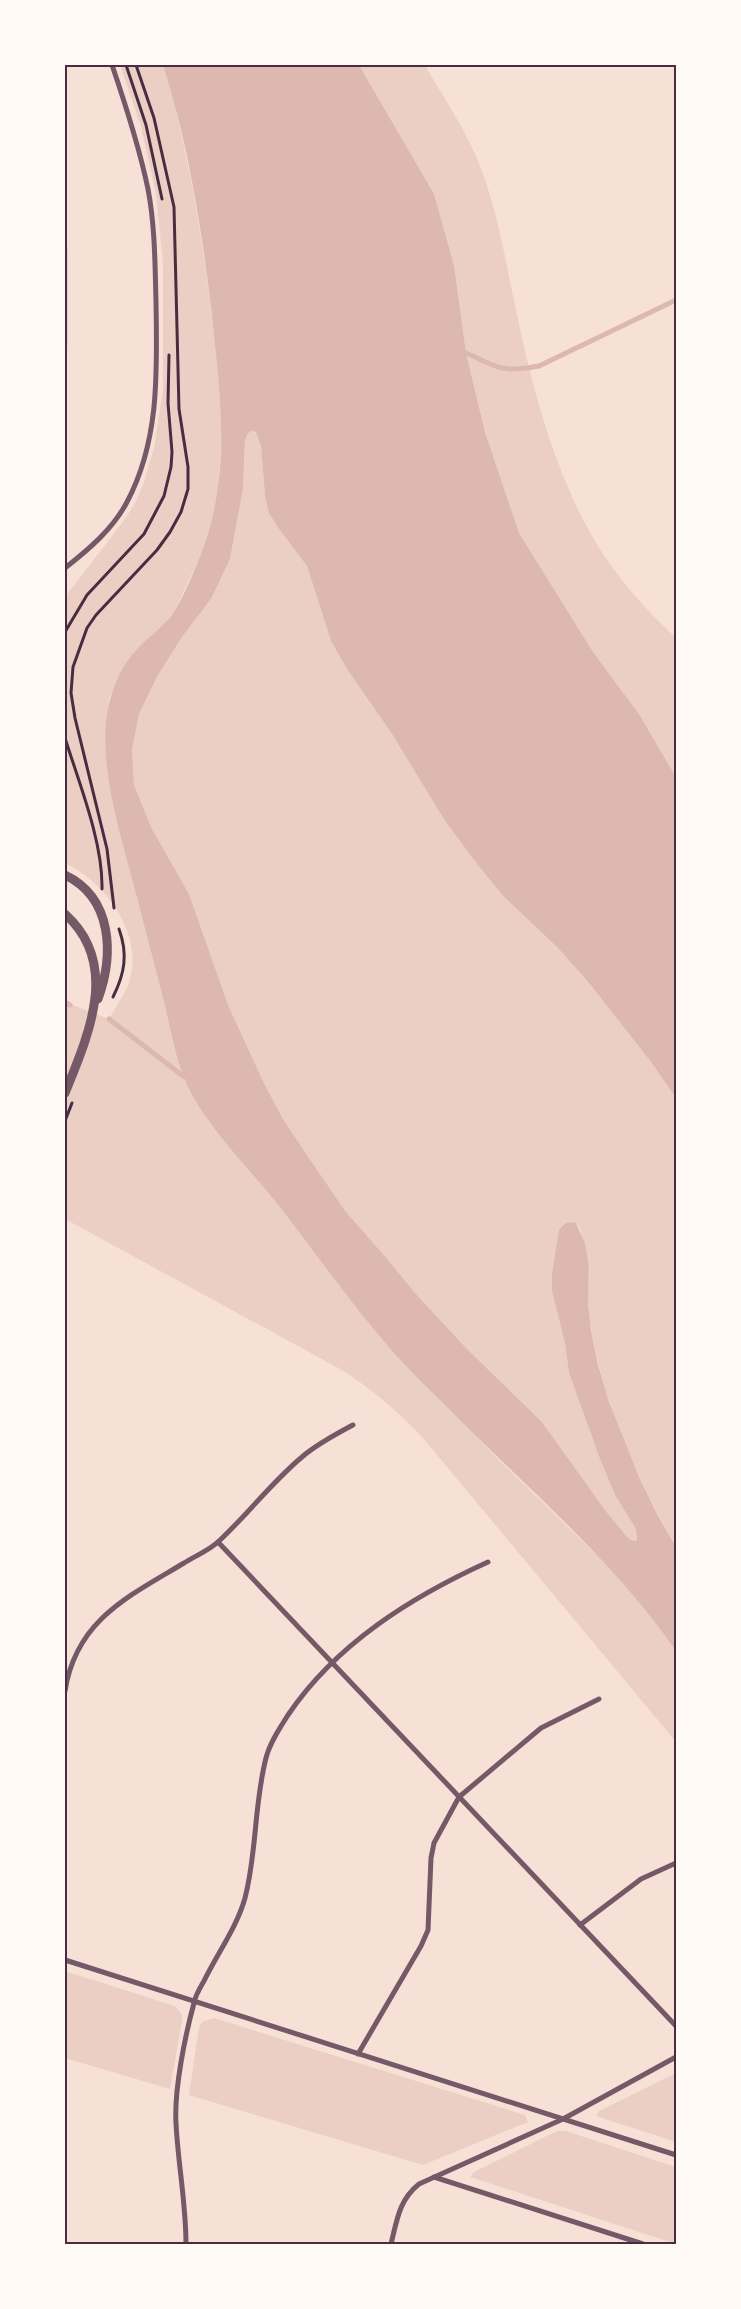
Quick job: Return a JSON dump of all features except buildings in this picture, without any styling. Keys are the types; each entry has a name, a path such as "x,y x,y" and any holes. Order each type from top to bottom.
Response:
{"street":[{"path":"65,568 98,539 126,504 136,484 144,457 155,404 156,338 152,219 143,165 112,65"},
{"path":"65,875 88,890 101,912 107,935 108,959 104,982 86,1040 65,1093"},
{"path":"65,914 79,929 92,955 96,986 93,1013"},
{"path":"65,1690 68,1673 75,1655 101,1618 119,1601 218,1542 302,1457 329,1438 353,1425"},
{"path":"218,1542 676,2026"},
{"path":"186,2244 186,2222 176,2123 176,2101 194,2001 242,1910 252,1872 262,1776 266,1756 274,1737 296,1703 332,1663 373,1628 414,1600 453,1578 488,1562"},
{"path":"358,2054 425,1938 428,1930 431,1858 434,1843 459,1797 541,1728 599,1699"},
{"path":"580,1926 641,1879 676,1863"},
{"path":"65,1960 676,2155"},
{"path":"391,2244 402,2202 408,2193 433,2177 563,2119 676,2057"},
{"path":"433,2177 643,2244"}],"path":[{"path":"65,738 99,855 102,883 101,912"}],"shaded area":[{"path":"120,65 163,65 173,96 193,189 220,379 222,417 218,499 204,548 175,610 159,630 137,649 118,677 109,699 106,725 106,754 110,783 183,1076 210,1124 255,1175 395,1353 499,1460 610,1568 650,1614 676,1651 676,1742 422,1437 383,1400 340,1369 65,1219 65,1002 109,1019 128,985 132,967 132,948 119,914 108,898 81,872 65,863 65,597 125,519 135,503 143,485 154,448 163,390 163,265 156,194 141,127"},
{"path":"163,65 359,65 434,194 454,265 466,353 485,432 519,533 593,652 639,714 676,777 676,1098 651,1062 589,983 557,947 505,898 477,864 445,821 392,734 347,669 331,641 307,566 269,513 265,496 261,446 256,432 248,433 245,440 243,489 230,559 211,599 182,637 158,675 139,714 132,750 134,785 152,829 189,894 228,1005 263,1081 283,1119 346,1212 415,1293 466,1348 542,1422 608,1514 629,1539 635,1541 637,1540 636,1529 615,1495 569,1373 565,1343 552,1291 552,1274 559,1230 566,1223 576,1223 585,1243 589,1267 588,1304 591,1330 598,1365 609,1402 639,1477 676,1547 676,1651 651,1617 596,1554 400,1360 378,1335 276,1202 225,1143 202,1112 184,1078 115,812 110,789 105,744 107,712 112,692 120,673 138,648 171,616 183,596 199,559 210,528 220,466 221,434 218,370 203,246 187,154"},
{"path":"359,65 425,65 473,149 485,180 496,218 532,381 565,481 596,543 615,571 644,606 676,638 676,777 639,714 593,652 519,533 485,432 466,353 454,265 434,194"},
{"path":"65,236 68,251 68,342 65,361"},
{"path":"253,431 259,436 261,446 265,496 279,529 307,566 331,641 347,669 392,734 445,821 477,864 505,898 557,947 589,983 651,1062 676,1098 676,1547 636,1470 614,1417 605,1389 589,1318 589,1270 580,1228 576,1223 568,1222 559,1230 552,1291 565,1343 569,1373 615,1495 636,1529 637,1540 635,1541 629,1539 608,1514 542,1422 466,1348 415,1293 346,1212 283,1119 263,1081 228,1005 189,894 152,829 134,785 132,750 139,714 158,675 182,637 211,599 230,559 243,489 245,440 248,433"},
{"path":"65,1971 175,2006 182,2015 182,2021 170,2089 65,2058"},
{"path":"214,2018 525,2115 528,2122 423,2165 189,2095 199,2027 202,2022"},
{"path":"676,2073 676,2142 596,2116 599,2111"},
{"path":"557,2131 566,2131 676,2167 676,2244 470,2177 474,2172"}],"waterway":[{"path":"459,350 497,367 514,369 539,366 676,300"},
{"path":"65,1002 70,1005"},
{"path":"109,1019 183,1076"}]}
